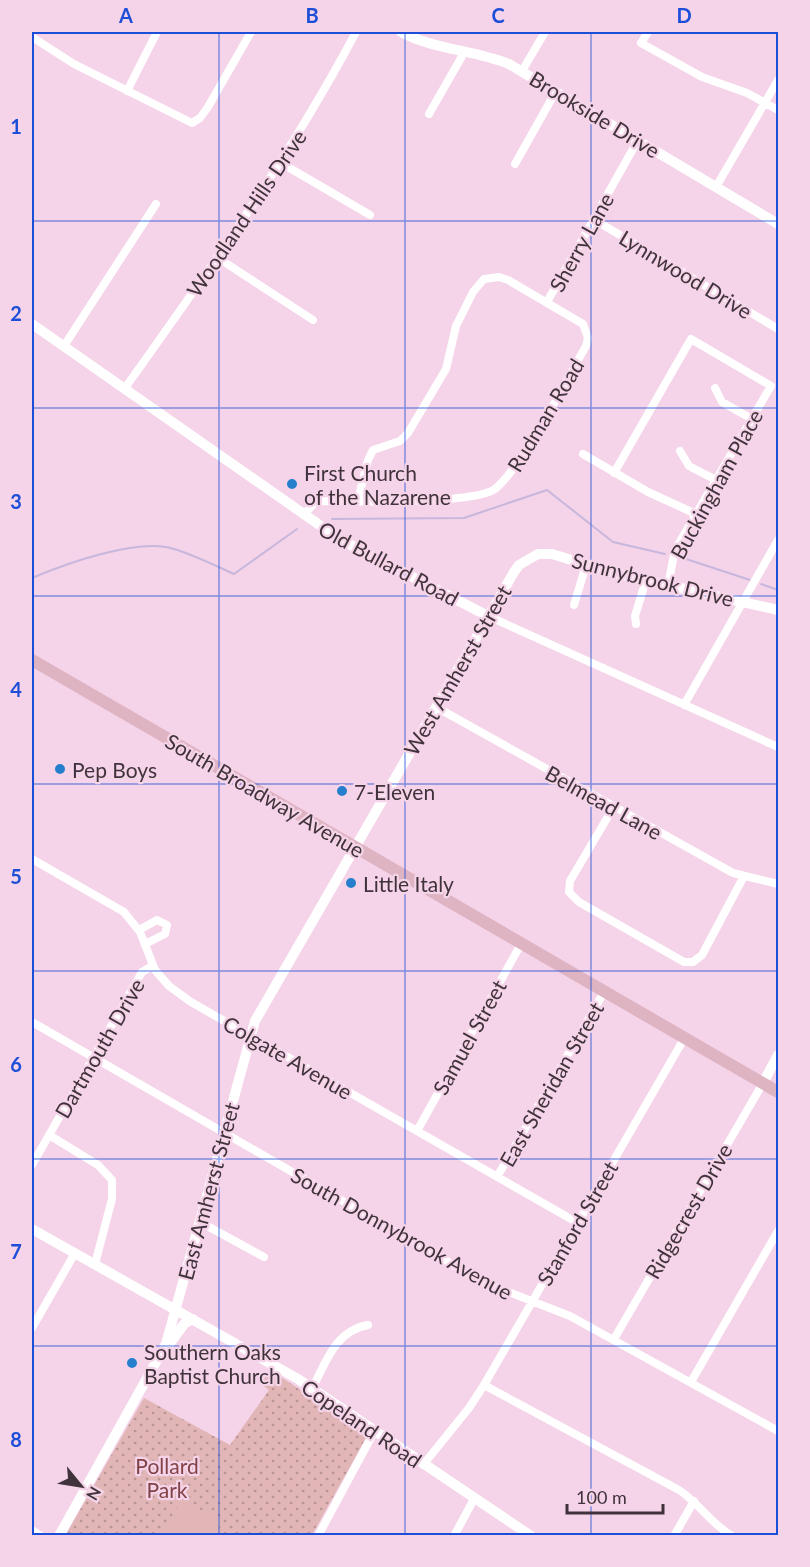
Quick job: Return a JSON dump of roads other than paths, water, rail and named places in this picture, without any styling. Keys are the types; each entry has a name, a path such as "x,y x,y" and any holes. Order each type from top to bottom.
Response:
{"main road":[{"name":"South Broadway Avenue","path":"32,660 778,1092"}],"street":[{"path":"127,91 157,32"},
{"path":"32,37 74,64 192,123 200,118 208,107 251,32"},
{"name":"Woodland Hills Drive","path":"125,388 218,258 281,163 320,100 356,32"},
{"name":"Brookside Drive","path":"401,32 424,43 494,58 522,71 778,224"},
{"path":"522,71 545,32"},
{"path":"648,32 641,43 702,77 747,93 778,110"},
{"path":"429,114 465,51"},
{"path":"716,187 778,80"},
{"path":"515,164 556,91"},
{"name":"Sherry Lane","path":"358,500 368,460 373,450 400,441 408,433 446,369 456,326 477,285 484,279 499,277 547,302 638,140"},
{"path":"281,163 369,215"},
{"path":"64,346 156,204"},
{"name":"Lynnwood Drive","path":"593,219 778,329"},
{"path":"218,258 313,320"},
{"name":"Rudman Road","path":"303,515 317,501 468,498 484,495 496,489 541,427 588,339 583,324 547,302"},
{"name":"Old Bullard Road","path":"32,327 125,388 341,540 488,616 778,747"},
{"name":"Buckingham Place","path":"614,473 691,339 771,386 675,550 668,585"},
{"path":"715,388 723,402 752,418"},
{"path":"680,451 689,465 716,480"},
{"path":"583,454 614,473 696,514"},
{"path":"684,705 778,540"},
{"name":"Sunnybrook Drive","path":"527,559 538,554 552,554 646,580 778,610"},
{"name":"West Amherst Street","path":"355,847 514,572 527,559"},
{"path":"574,605 586,565"},
{"path":"636,624 635,616 646,580"},
{"name":"Belmead Lane","path":"436,707 613,808 744,876 778,884"},
{"path":"613,808 570,880 568,892 579,902 684,962 693,962 702,955 744,876"},
{"name":"East Amherst Street","path":"59,1536 162,1353 255,1021 355,847"},
{"name":"Colgate Avenue","path":"32,859 120,908 139,930 152,966 176,991 578,1222"},
{"path":"139,930 157,920 167,925 165,934 145,944"},
{"name":"Samuel Street","path":"417,1131 521,944"},
{"name":"Dartmouth Drive","path":"32,1165 142,972 152,966"},
{"name":"East Sheridan Street","path":"497,1176 604,992"},
{"name":"South Donnybrook Avenue","path":"32,1022 483,1282 570,1316 778,1431"},
{"name":"Stanford Street","path":"423,1465 470,1408 685,1037"},
{"path":"763,1083 778,1055"},
{"name":"Ridgecrest Drive","path":"614,1339 763,1083"},
{"path":"49,1135 98,1165 112,1180 112,1199 95,1264"},
{"path":"200,1222 264,1257"},
{"name":"Copeland Road","path":"32,1228 312,1389 531,1536"},
{"path":"691,1382 778,1231"},
{"path":"32,1328 75,1253"},
{"path":"162,1353 184,1324 193,1319"},
{"path":"312,1389 341,1337 354,1328 368,1325"},
{"path":"484,1385 679,1490 694,1501 707,1518 732,1536"},
{"path":"318,1536 374,1432"},
{"path":"454,1536 474,1499"},
{"path":"674,1536 694,1501"},
{"path":"32,1530 41,1536"}],"waterway":[{"path":"332,519 464,518 547,490 613,542 665,554"},
{"path":"32,578 102,554 142,546 174,549 234,574 297,529"},
{"path":"680,557 750,580"},
{"path":"761,584 778,590"}],"place":[{"name":"First Church of the Nazarene","path":"292,484"},
{"name":"Pep Boys","path":"60,769"},
{"name":"7-Eleven","path":"342,791"},
{"name":"Little Italy","path":"351,883"},
{"name":"Southern Oaks Baptist Church","path":"132,1363"}],"park label":[{"name":"Pollard Park","path":"167,1477"}]}
